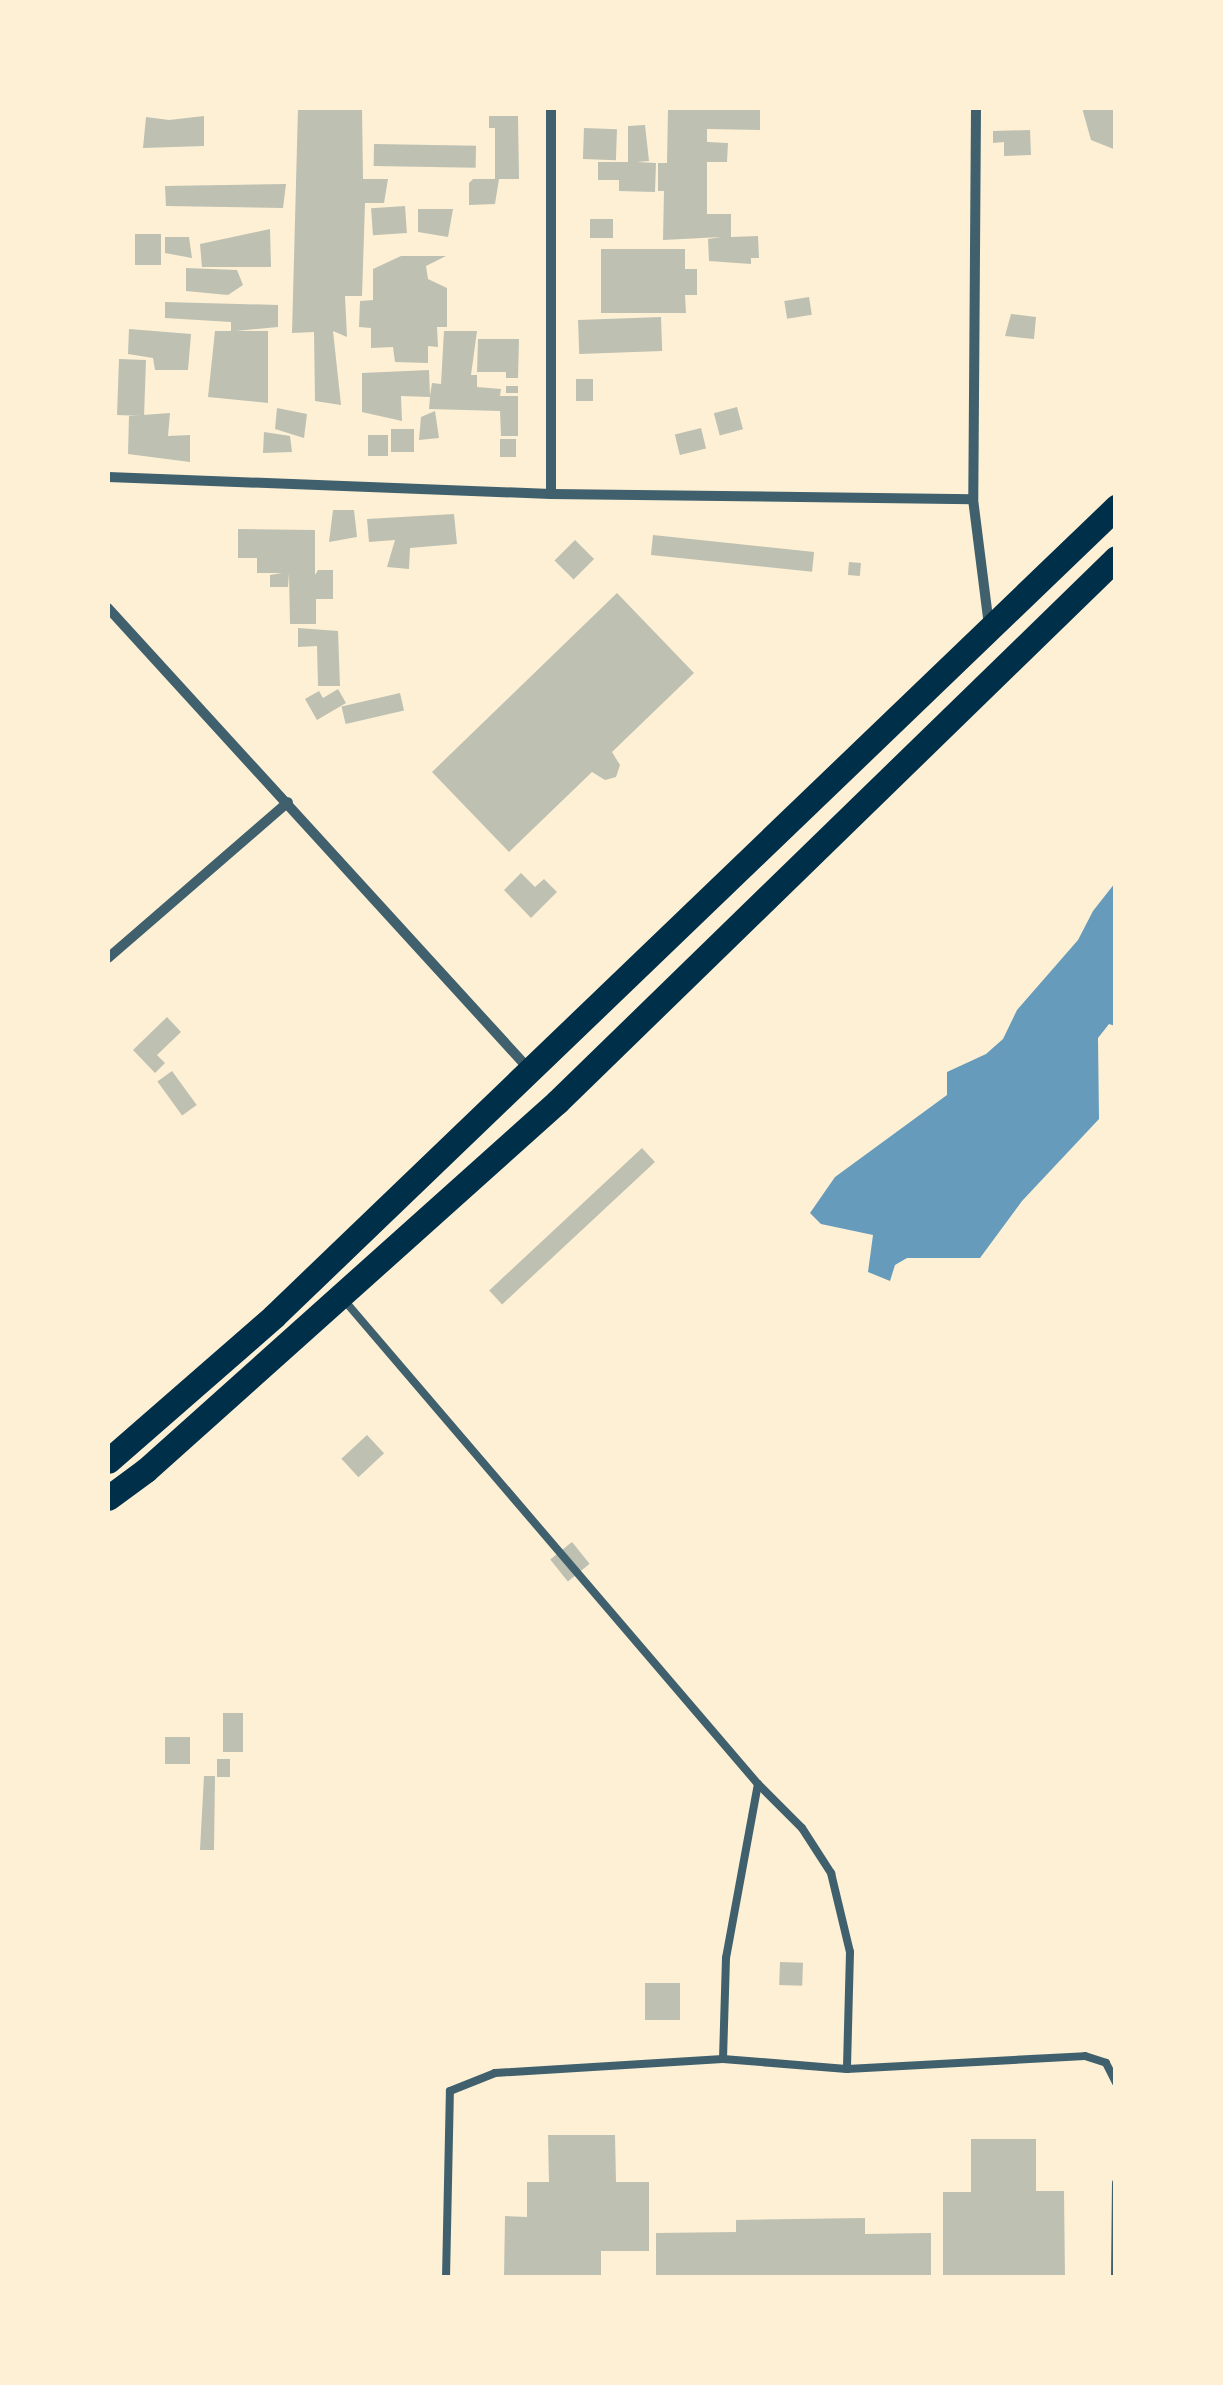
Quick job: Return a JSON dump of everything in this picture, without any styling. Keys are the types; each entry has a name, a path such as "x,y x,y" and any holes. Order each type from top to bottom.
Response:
{"highway":[{"path":"108,1461 274,1316 1116,507"},
{"path":"108,1498 146,1470 557,1102 1116,558"}],"street":[{"path":"550,108 551,494"},
{"path":"976,108 974,500 989,626"},
{"path":"108,477 551,494 974,500"},
{"path":"108,608 531,1072"},
{"path":"108,958 288,802"}],"lane":[{"path":"342,1297 758,1784 802,1828 831,1873 850,1952 847,2068"},
{"path":"724,2060 726,1958 758,1784"},
{"path":"446,2278 450,2091 495,2073 724,2060 847,2068 1085,2056 1106,2063 1116,2083"},
{"path":"1115,2278 1116,2183"}],"water":[{"path":"1115,883 1115,1026 1109,1024 1098,1038 1099,1119 1022,1201 980,1258 907,1258 895,1265 890,1281 868,1272 873,1235 821,1224 810,1213 835,1177 947,1095 947,1072 986,1054 1003,1039 1017,1010 1078,940 1093,911"}],"building":[{"path":"298,108 362,108 363,179 388,179 384,203 365,203 362,296 345,296 347,337 333,331 341,405 315,401 314,332 292,333"},
{"path":"668,108 760,108 760,130 707,129 707,142 728,143 727,162 707,162 707,214 731,214 731,237 758,236 759,258 751,258 751,264 709,261 708,239 721,237 663,240 664,191 658,191 658,163 667,163"},
{"path":"1082,108 1116,108 1116,150 1091,140"},
{"path":"204,116 204,146 143,148 146,117 169,120"},
{"path":"489,116 518,116 519,179 499,179 495,204 469,205 469,183 473,179 495,179 495,128 489,128"},
{"path":"645,125 649,161 637,162 656,163 655,192 619,191 619,180 598,180 598,162 628,162 628,126"},
{"path":"584,128 617,129 616,160 583,159"},
{"path":"1030,130 1031,155 1004,156 1004,142 993,143 993,131"},
{"path":"374,144 476,146 476,168 374,166"},
{"path":"286,184 283,208 166,206 165,186"},
{"path":"405,206 407,233 373,235 371,208"},
{"path":"418,209 453,209 448,237 418,232"},
{"path":"590,219 613,219 613,238 590,238"},
{"path":"270,229 271,267 202,267 200,244"},
{"path":"135,234 161,234 161,265 135,265"},
{"path":"165,237 189,237 192,258 165,253"},
{"path":"601,249 685,249 685,269 697,269 697,295 685,295 686,313 601,313"},
{"path":"401,256 446,256 426,266 428,279 447,288 447,327 437,327 438,347 428,346 428,363 395,362 393,347 371,348 371,328 359,327 360,301 373,300 373,269"},
{"path":"186,268 237,270 243,285 228,295 186,291"},
{"path":"809,297 812,315 787,319 784,301"},
{"path":"165,302 278,305 278,327 236,331 268,331 268,403 208,397 215,331 231,331 231,322 165,318"},
{"path":"1011,314 1036,317 1034,339 1005,336"},
{"path":"661,317 662,351 579,354 578,320"},
{"path":"129,329 191,334 188,370 155,370 153,358 128,354"},
{"path":"444,331 477,331 471,375 477,375 477,387 501,389 500,396 518,396 518,436 501,436 500,411 429,409 430,397 401,396 402,421 362,412 362,373 429,370 430,396 432,383 441,384"},
{"path":"478,339 519,339 518,378 506,378 506,372 477,372"},
{"path":"119,359 146,360 144,416 117,415"},
{"path":"576,379 593,379 593,401 576,401"},
{"path":"506,386 518,386 518,393 506,393"},
{"path":"737,407 743,429 720,435 714,413"},
{"path":"277,408 307,414 304,438 275,429"},
{"path":"435,411 439,438 419,440 421,417"},
{"path":"170,413 168,436 190,435 190,462 128,454 129,416"},
{"path":"701,428 706,448 680,455 675,435"},
{"path":"391,429 414,429 414,452 391,452"},
{"path":"264,432 290,436 292,452 263,453"},
{"path":"368,435 388,435 388,456 368,456"},
{"path":"500,439 516,439 516,457 500,457"},
{"path":"333,510 354,510 357,537 329,542"},
{"path":"454,514 457,544 410,548 409,569 387,567 395,540 369,542 367,519"},
{"path":"238,529 315,530 315,575 318,570 333,570 333,599 316,599 316,624 290,624 289,573 288,587 270,587 270,575 282,573 257,573 257,558 238,558"},
{"path":"653,535 814,552 812,572 651,555"},
{"path":"575,540 594,559 574,580 554,561"},
{"path":"849,562 861,563 860,576 848,575"},
{"path":"617,593 694,673 612,752 620,765 616,777 605,780 592,772 509,852 432,772"},
{"path":"298,628 338,631 340,686 318,686 317,646 298,647"},
{"path":"338,689 346,703 317,720 305,699 319,691 323,698"},
{"path":"400,693 404,711 346,724 342,706"},
{"path":"521,873 535,887 544,879 557,892 531,918 504,890"},
{"path":"167,1017 181,1032 157,1055 165,1063 155,1073 133,1050"},
{"path":"172,1071 197,1105 182,1116 157,1082"},
{"path":"642,1148 655,1162 502,1304 489,1291"},
{"path":"367,1435 384,1453 358,1477 341,1459"},
{"path":"572,1542 590,1564 568,1581 550,1560"},
{"path":"223,1713 243,1713 243,1752 223,1752"},
{"path":"165,1737 190,1737 190,1764 165,1764"},
{"path":"217,1759 230,1759 230,1777 217,1777"},
{"path":"204,1776 215,1776 214,1850 200,1850"},
{"path":"780,1962 803,1963 802,1986 779,1985"},
{"path":"645,1983 680,1983 680,2020 645,2020"},
{"path":"548,2135 615,2135 616,2182 649,2182 649,2251 601,2251 601,2278 504,2278 505,2216 527,2217 527,2182 549,2182"},
{"path":"971,2139 1036,2139 1036,2191 1064,2191 1065,2278 943,2278 943,2192 971,2192"},
{"path":"865,2218 865,2234 931,2233 931,2278 656,2278 656,2233 736,2232 736,2220"}]}
